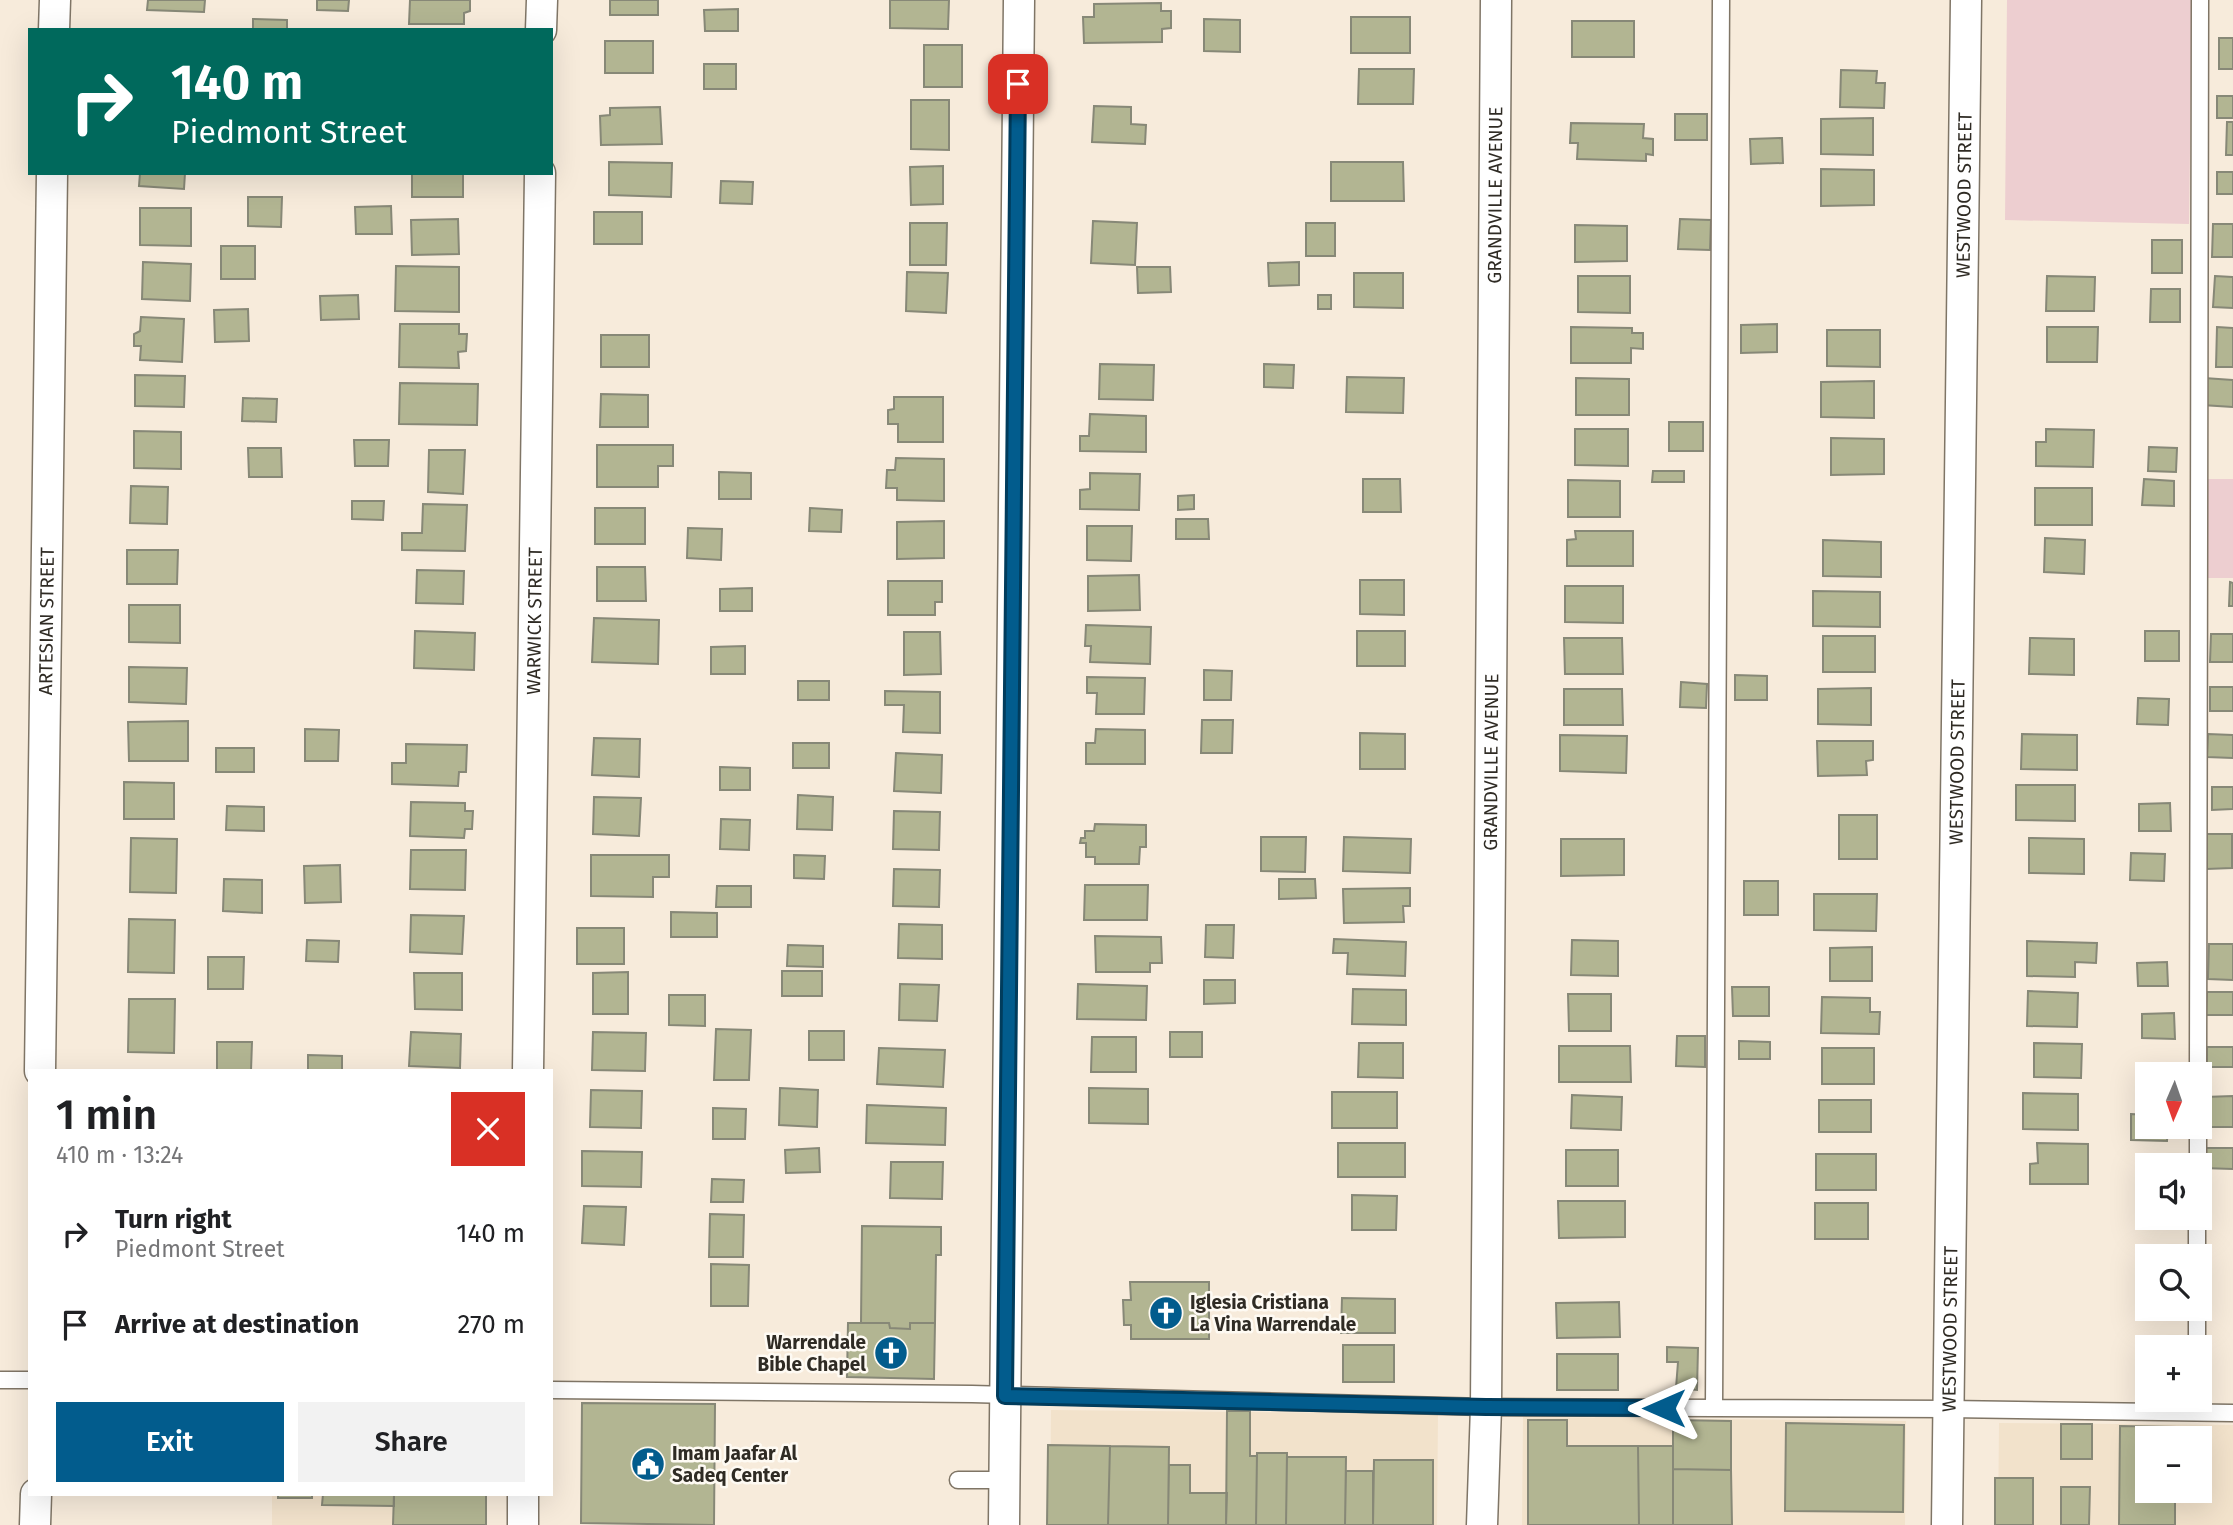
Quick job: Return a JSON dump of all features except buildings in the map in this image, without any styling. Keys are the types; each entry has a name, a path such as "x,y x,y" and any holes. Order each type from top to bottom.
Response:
{"street":[{"path":"54,28 55,0"},
{"path":"541,28 542,0"},
{"path":"1004,1525 1019,0"},
{"name":"GRANDVILLE AVENUE","path":"1482,1525 1486,1407 1496,0"},
{"name":"WESTWOOD STREET","path":"1947,1525 1966,0"},
{"name":"ARTESIAN STREET","path":"40,1069 52,175"},
{"name":"WARWICK STREET","path":"528,1069 540,175"},
{"path":"35,1525 36,1496"},
{"path":"523,1496 523,1525"}],"lane":[{"path":"1714,1408 1721,0"},
{"path":"2198,1062 2200,0"},
{"path":"0,1380 28,1380"},
{"path":"553,1390 848,1400 1005,1396 1486,1407 1949,1409 2135,1407"},
{"path":"2212,1409 2233,1413"},
{"path":"958,1480 1004,1480"}],"shaded area":[{"path":"2007,0 2192,0 2189,224 2005,220"},
{"path":"2198,479 2233,479 2233,578 2198,578"},
{"path":"1051,1410 1438,1414 1437,1525 1050,1525"},
{"path":"1523,1417 1906,1421 1905,1525 1522,1525"},
{"path":"1999,1423 2233,1425 2233,1525 1998,1525"},
{"path":"272,1496 487,1496 486,1525 272,1525"}],"place":[{"name":"Iglesia Cristiana La Vina Warrendale","path":"1166,1313"},
{"name":"Warrendale Bible Chapel","path":"891,1353"},
{"name":"Imam Jaafar Al Sadeq Center","path":"648,1464"}],"route":[{"path":"1018,84 1005,1396 1486,1407 1664,1408"}]}
